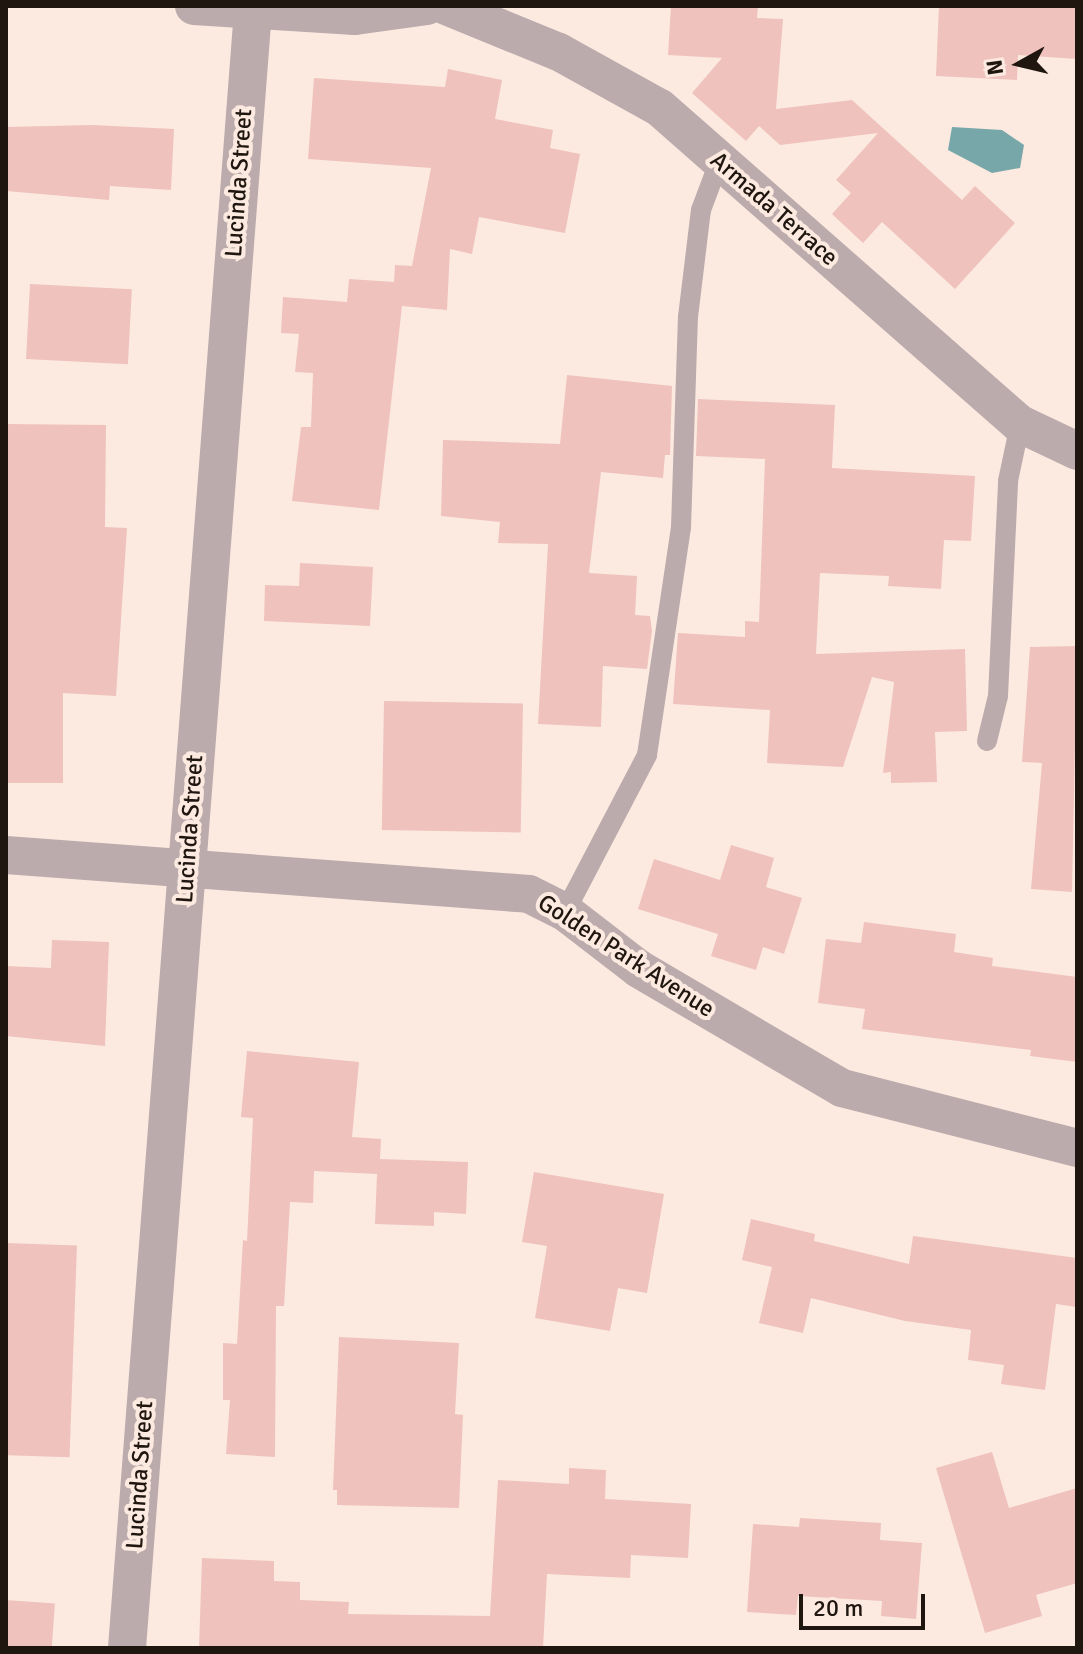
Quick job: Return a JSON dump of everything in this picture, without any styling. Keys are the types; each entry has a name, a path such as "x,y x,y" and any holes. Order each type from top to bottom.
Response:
{"street":[{"path":"194,6 355,16 427,6"},
{"name":"Armada Terrace","path":"446,6 559,52 660,108 1020,424 1077,451"},
{"name":"Lucinda Street","path":"127,1648 253,11"},
{"name":"Golden Park Avenue","path":"6,855 529,894 565,912 639,969 842,1088 1077,1148"}],"lane":[{"path":"565,912 647,755 681,527 688,317 701,210 719,162"},
{"path":"987,741 998,696 1008,481 1020,424"}],"water":[{"path":"952,127 1002,130 1024,145 1020,168 992,173 948,150"}],"building":[{"path":"671,6 758,6 757,18 783,19 776,109 852,100 962,200 975,186 1015,223 955,289 882,222 863,243 832,214 851,193 836,180 878,133 780,145 759,126 746,141 692,93 722,58 668,55"},
{"path":"939,6 1077,6 1077,59 1018,55 1017,80 936,76"},
{"path":"448,69 502,80 495,119 553,130 550,148 580,154 565,233 479,217 472,254 450,249 447,310 402,306 379,510 292,501 301,427 311,427 313,373 295,372 299,334 281,333 283,297 347,302 349,279 394,282 395,265 412,266 431,168 308,159 314,78 445,87"},
{"path":"92,125 174,129 171,190 110,186 109,200 6,191 6,127"},
{"path":"30,284 132,289 128,364 26,359"},
{"path":"567,375 672,386 670,455 665,455 663,478 601,472 589,573 637,576 635,615 650,616 652,631 647,669 603,666 601,727 538,724 548,544 498,543 500,522 441,516 443,440 560,444"},
{"path":"698,399 835,405 832,468 975,476 971,541 944,540 941,589 888,586 889,576 820,573 816,654 965,649 967,731 935,732 937,782 891,783 891,772 883,773 894,682 872,677 843,767 767,763 770,710 673,704 678,633 745,637 745,621 759,622 765,459 696,456"},
{"path":"6,424 106,425 105,527 127,528 116,696 63,693 63,783 6,783"},
{"path":"300,563 373,567 370,626 264,621 265,585 299,586"},
{"path":"1077,646 1072,892 1031,889 1042,763 1022,762 1030,647"},
{"path":"384,701 523,703 521,832 382,830"},
{"path":"731,845 774,858 766,887 802,898 784,954 763,947 756,970 711,956 718,934 638,909 654,859 720,880"},
{"path":"864,922 956,934 954,952 993,958 992,966 1077,977 1077,1062 1030,1056 1031,1050 862,1029 865,1009 818,1003 826,939 861,943"},
{"path":"52,940 109,942 105,1046 6,1036 6,966 51,968"},
{"path":"247,1051 359,1062 352,1137 381,1139 380,1159 468,1162 466,1214 434,1212 434,1226 375,1224 377,1174 314,1171 313,1203 290,1202 284,1306 276,1306 275,1457 226,1454 230,1400 223,1400 223,1343 237,1344 243,1240 247,1241 253,1118 241,1117"},
{"path":"534,1172 664,1194 647,1293 618,1288 610,1331 535,1318 547,1246 522,1242"},
{"path":"751,1219 815,1234 814,1241 909,1264 913,1236 1077,1258 1077,1307 1056,1304 1045,1390 1001,1384 1004,1365 968,1360 971,1330 905,1321 811,1298 803,1333 759,1323 772,1267 742,1260"},
{"path":"6,1243 77,1245 70,1457 6,1455"},
{"path":"339,1337 459,1343 455,1414 463,1415 459,1508 337,1505 337,1490 333,1490"},
{"path":"992,1452 1009,1508 1077,1488 1077,1583 1036,1595 1042,1616 985,1633 936,1468"},
{"path":"569,1468 606,1470 605,1499 691,1504 688,1558 631,1555 630,1578 547,1574 543,1648 199,1648 202,1558 274,1561 274,1581 300,1582 300,1600 349,1602 348,1614 490,1616 498,1480 569,1484"},
{"path":"800,1518 881,1523 880,1540 922,1543 916,1619 881,1616 882,1601 798,1596 796,1615 747,1612 753,1524 799,1527"},
{"path":"6,1600 55,1603 52,1648 6,1648"}]}
